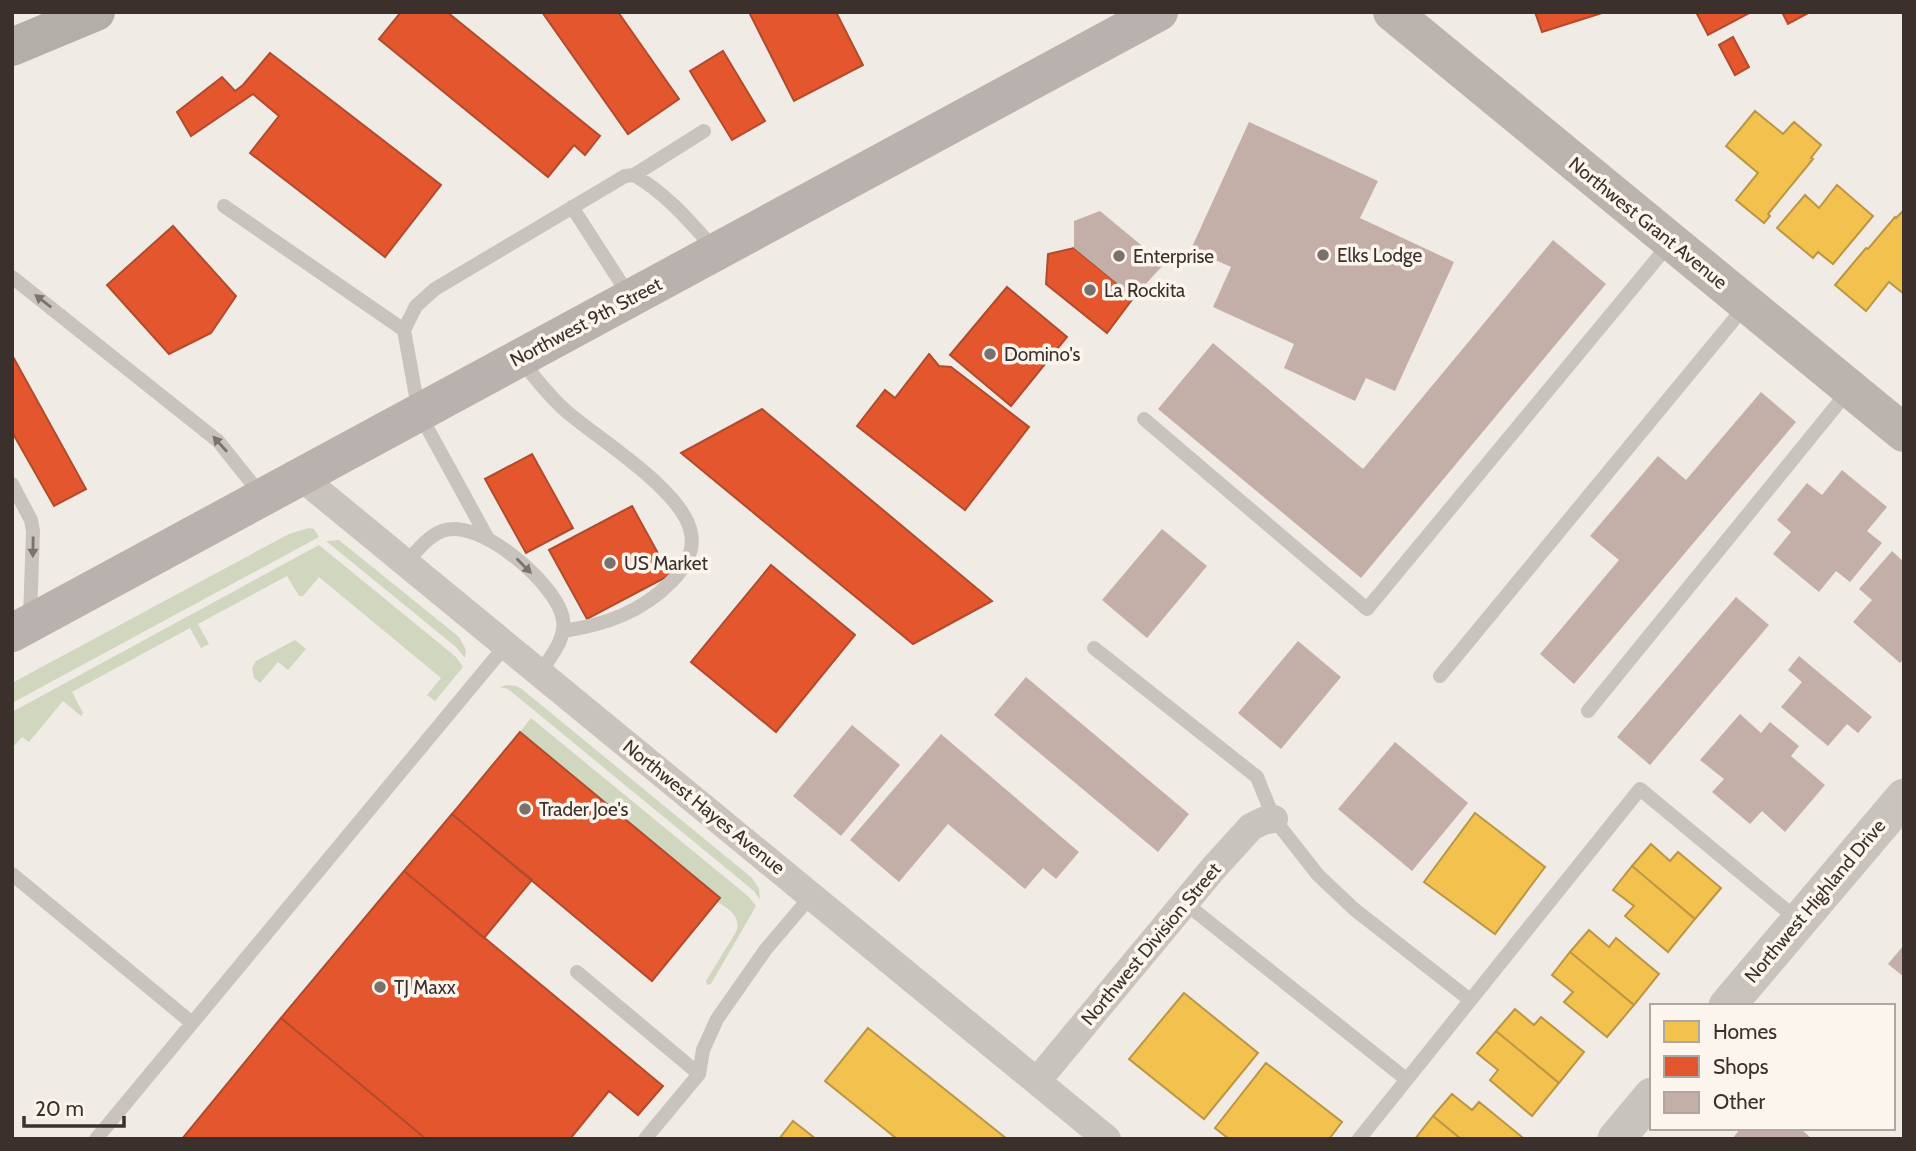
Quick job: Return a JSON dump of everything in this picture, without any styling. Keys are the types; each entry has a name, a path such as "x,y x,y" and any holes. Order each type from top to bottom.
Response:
{"highway":[{"path":"12,47 96,12"}],"main road":[{"name":"Northwest 9th Street","path":"21,628 1159,12"},
{"name":"Northwest Grant Avenue","path":"1392,12 1904,433"}],"street":[{"name":"Northwest Hayes Avenue","path":"301,477 1107,1139"},
{"name":"Northwest Highland Drive","path":"1729,1004 1904,797"},
{"name":"Northwest Division Street","path":"1037,1081 1251,827 1274,819"},
{"path":"1616,1139 1650,1098"}],"lane":[{"path":"487,537 419,413 404,330 416,306 435,289 572,206 625,176 634,175 704,131"},
{"path":"634,175 670,200 716,252"},
{"path":"224,206 404,330"},
{"path":"572,206 631,298"},
{"path":"1144,419 1367,609 1671,242"},
{"path":"12,277 218,441 263,497"},
{"path":"1440,676 1747,304"},
{"path":"520,358 541,386 566,411 646,473 681,510 691,533 691,548 686,563 663,590 633,611 605,623 563,631"},
{"path":"1588,711 1850,389"},
{"path":"12,484 31,520 33,531 21,628"},
{"path":"406,563 442,530 455,529 487,537 502,546 548,591 561,610 563,631 556,650 540,673"},
{"path":"96,1139 506,645"},
{"path":"1094,648 1256,778 1274,819 1318,874 1354,909 1470,1000"},
{"path":"1359,1139 1640,789 1798,920"},
{"path":"12,874 192,1023"},
{"path":"645,1139 699,1074 703,1050 717,1019 766,949 812,895"},
{"path":"1185,903 1406,1080"},
{"path":"577,972 699,1074"}],"green space":[{"path":"314,529 319,537 12,703 12,683 289,534"},
{"path":"339,540 459,637 466,650 465,658 456,647 326,541"},
{"path":"319,545 456,657 463,667 435,701 427,695 441,678 319,577 303,596 299,596 287,576 198,624 209,644 201,648 190,628 72,692 83,713 81,716 63,701 29,742 22,737 12,748 12,712"},
{"path":"295,640 306,649 288,670 278,662 260,683 254,678 252,668 256,661"},
{"path":"517,686 523,690 752,878 759,889 760,900 754,891 508,689 500,687"},
{"path":"531,718 749,897 756,906 711,984 707,985 706,981 736,932 736,918 717,902 720,898 520,732"}],"building: Homes":[{"path":"1755,111 1783,134 1794,122 1821,145 1764,223 1736,200 1758,173 1726,146"},
{"path":"1837,185 1873,216 1833,264 1818,252 1813,258 1777,228 1805,195 1819,208"},
{"path":"1904,210 1904,294 1889,282 1866,311 1835,285 1866,248 1868,249"},
{"path":"1475,813 1545,867 1495,934 1424,882"},
{"path":"1651,844 1670,861 1678,852 1721,888 1695,919 1632,866"},
{"path":"1632,866 1695,919 1668,952 1625,916 1634,906 1613,890"},
{"path":"1589,930 1609,947 1616,938 1659,974 1634,1005 1570,952"},
{"path":"1570,952 1634,1005 1607,1037 1564,1002 1573,992 1552,975"},
{"path":"1184,993 1258,1053 1204,1119 1129,1059"},
{"path":"1515,1009 1534,1025 1541,1017 1584,1052 1559,1083 1496,1031"},
{"path":"868,1028 1007,1139 897,1139 825,1081"},
{"path":"1496,1031 1559,1083 1532,1116 1490,1080 1498,1070 1477,1053"},
{"path":"1266,1063 1342,1122 1329,1139 1229,1139 1215,1128"},
{"path":"1452,1094 1472,1110 1479,1102 1522,1137 1461,1139 1433,1116"},
{"path":"1433,1116 1461,1139 1415,1139"},
{"path":"793,1121 816,1139 779,1139"}],"building: Shops":[{"path":"401,12 447,12 600,136 585,155 574,145 548,177 379,39"},
{"path":"542,12 618,12 679,99 628,134"},
{"path":"749,12 836,12 863,65 794,101"},
{"path":"1535,12 1605,12 1542,32"},
{"path":"1696,12 1751,12 1708,35"},
{"path":"1782,12 1810,12 1788,24"},
{"path":"1733,37 1749,67 1735,75 1719,45"},
{"path":"723,51 765,121 732,140 690,71"},
{"path":"270,53 441,185 385,257 250,153 279,116 253,94 191,136 177,112 222,77 235,91"},
{"path":"173,226 236,296 211,333 169,354 107,285"},
{"name":"La Rockita","path":"1074,248 1134,297 1107,333 1046,284 1048,254"},
{"path":"1007,287 1067,337 1011,406 950,355"},
{"path":"929,354 939,366 951,367 1029,427 965,510 857,426 885,390 895,398"},
{"path":"12,355 86,489 54,506 12,432"},
{"path":"762,409 992,601 913,644 681,453"},
{"path":"532,454 573,528 526,553 485,479"},
{"name":"US Market","path":"632,506 670,575 587,619 549,550"},
{"path":"771,565 855,635 776,732 691,662"},
{"path":"520,732 720,898 652,981 452,814"},
{"path":"452,814 532,880 484,938 404,871"},
{"path":"404,871 663,1086 638,1115 609,1091 570,1139 426,1139 281,1018"},
{"path":"281,1018 426,1139 182,1139"}],"building: Other":[{"name":"Elks Lodge","path":"1249,122 1378,181 1360,218 1454,262 1395,391 1366,378 1355,401 1284,368 1294,344 1213,307 1231,267 1191,249"},
{"name":"Enterprise","path":"1100,211 1164,264 1134,297 1074,248 1074,221"},
{"path":"1553,240 1606,284 1361,578 1158,409 1213,343 1363,469"},
{"path":"1761,392 1796,422 1574,684 1540,654 1619,560 1590,536 1658,456 1686,480"},
{"path":"1842,470 1887,507 1867,531 1882,543 1850,582 1836,571 1819,592 1773,554 1791,532 1777,520 1807,483 1822,495"},
{"path":"1162,529 1207,566 1147,638 1102,600"},
{"path":"1892,551 1904,562 1904,659 1900,663 1853,622 1872,600 1859,589"},
{"path":"1736,597 1769,625 1650,765 1617,737"},
{"path":"1298,641 1341,677 1281,749 1238,713"},
{"path":"1799,656 1872,717 1858,733 1847,724 1828,746 1781,707 1802,682 1788,670"},
{"path":"1026,677 1189,814 1158,852 994,715"},
{"path":"1740,714 1761,733 1770,722 1799,746 1791,756 1825,785 1785,832 1762,811 1750,824 1712,792 1724,779 1700,760"},
{"path":"852,725 900,765 841,836 793,796"},
{"path":"941,734 1079,852 1056,879 1043,868 1025,889 948,824 899,882 850,840"},
{"path":"1395,742 1468,803 1412,871 1338,809"},
{"path":"1904,945 1904,977 1888,964"},
{"path":"1739,1130 1802,1130 1812,1139 1732,1139"}],"place":[{"name":"Elks Lodge","path":"1323,255"},
{"name":"Enterprise","path":"1119,256"},
{"name":"La Rockita","path":"1090,290"},
{"name":"Domino's","path":"990,354"},
{"name":"US Market","path":"610,563"},
{"name":"Trader Joe's","path":"525,809"},
{"name":"TJ Maxx","path":"380,987"}]}
